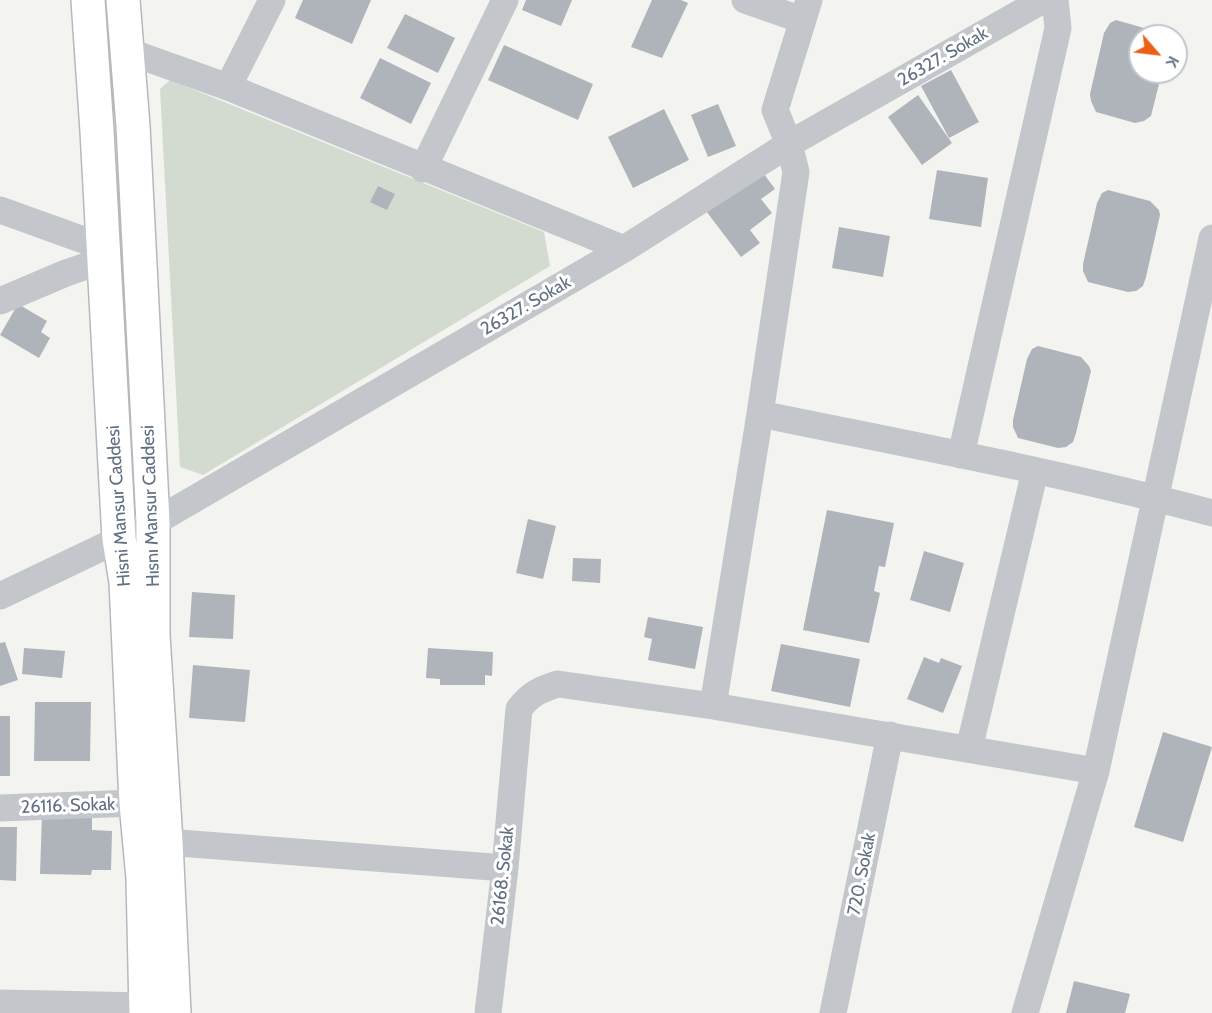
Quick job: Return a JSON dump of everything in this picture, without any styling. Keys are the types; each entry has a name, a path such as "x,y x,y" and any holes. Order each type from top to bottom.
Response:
{"main road":[{"name":"Hisni Mansur Caddesi","path":"88,0 119,539 126,582 136,803 156,1011"},
{"name":"Hısnı Mansur Caddesi","path":"123,0 133,126 153,523 153,635 166,842 156,1011"}],"street":[{"path":"228,87 272,0"},
{"path":"423,168 505,0"},
{"path":"713,706 760,414 795,172 789,144 775,110 805,10 745,0"},
{"name":"26327. Sokak","path":"0,596 153,523 624,249 789,144 1043,0"},
{"path":"961,455 1058,28 1055,0"},
{"path":"127,51 228,87 624,249"},
{"path":"0,210 103,254"},
{"path":"1025,1013 1096,771 1212,238"},
{"path":"0,301 66,273 103,254"},
{"path":"760,414 1035,471 1212,513"},
{"path":"969,749 1035,471"},
{"name":"26168. Sokak","path":"488,1013 505,868 519,709 526,699 540,689 558,684 713,706 1096,771"},
{"name":"720. Sokak","path":"833,1013 890,735"},
{"name":"26116. Sokak","path":"0,808 136,803"},
{"path":"166,842 505,868"},
{"path":"0,1003 156,1011"}],"shaded area":[{"path":"170,80 544,232 550,266 203,475 180,467 160,89"}],"building":[{"path":"303,0 371,0 352,44 295,18"},
{"path":"526,0 572,0 561,26 522,10"},
{"path":"652,0 681,0 688,3 662,58 631,47"},
{"path":"405,14 455,38 438,73 387,48"},
{"path":"1116,20 1130,24 1128,24 1128,84 1159,84 1151,116 1144,121 1135,123 1096,112 1091,101 1090,94 1104,33 1110,23"},
{"path":"504,45 593,84 578,120 488,80"},
{"path":"380,58 431,83 411,124 360,98"},
{"path":"951,70 979,122 949,138 921,86"},
{"path":"918,95 952,143 922,165 888,117"},
{"path":"718,104 736,146 708,157 691,115"},
{"path":"664,109 689,160 633,188 608,137"},
{"path":"761,170 775,189 761,199 772,213 750,230 760,243 741,257 706,211"},
{"path":"937,170 988,178 981,227 929,219"},
{"path":"378,186 395,194 387,210 370,202"},
{"path":"1108,190 1150,201 1159,210 1160,215 1146,277 1143,286 1136,291 1128,292 1088,282 1083,271 1097,203 1102,193"},
{"path":"839,227 890,236 883,277 832,268"},
{"path":"18,304 47,321 41,332 50,338 39,358 0,335"},
{"path":"1038,346 1081,357 1091,371 1076,433 1073,442 1066,447 1058,448 1018,438 1013,427 1027,359 1032,349"},
{"path":"827,510 894,523 885,567 879,566 874,591 880,593 869,643 803,630"},
{"path":"528,519 556,526 543,579 516,573"},
{"path":"924,551 964,563 950,612 910,600"},
{"path":"573,558 601,559 600,583 572,581"},
{"path":"192,592 235,595 233,639 189,637"},
{"path":"648,617 703,627 695,669 648,660 652,639 644,637"},
{"path":"5,642 18,680 0,686 0,643"},
{"path":"781,644 860,659 850,707 771,691"},
{"path":"24,648 65,651 62,678 22,674"},
{"path":"428,648 493,652 492,676 485,675 485,685 440,685 440,679 426,678"},
{"path":"924,657 939,663 941,658 962,666 943,713 907,699"},
{"path":"193,665 250,670 245,722 189,718"},
{"path":"35,702 91,702 90,761 34,761"},
{"path":"0,716 10,716 10,776 0,776"},
{"path":"1163,732 1212,747 1183,842 1134,827"},
{"path":"42,814 92,815 92,830 112,831 111,870 92,870 91,875 40,874"},
{"path":"0,827 17,827 16,881 0,880"},
{"path":"1074,981 1130,994 1125,1013 1066,1013"}]}
